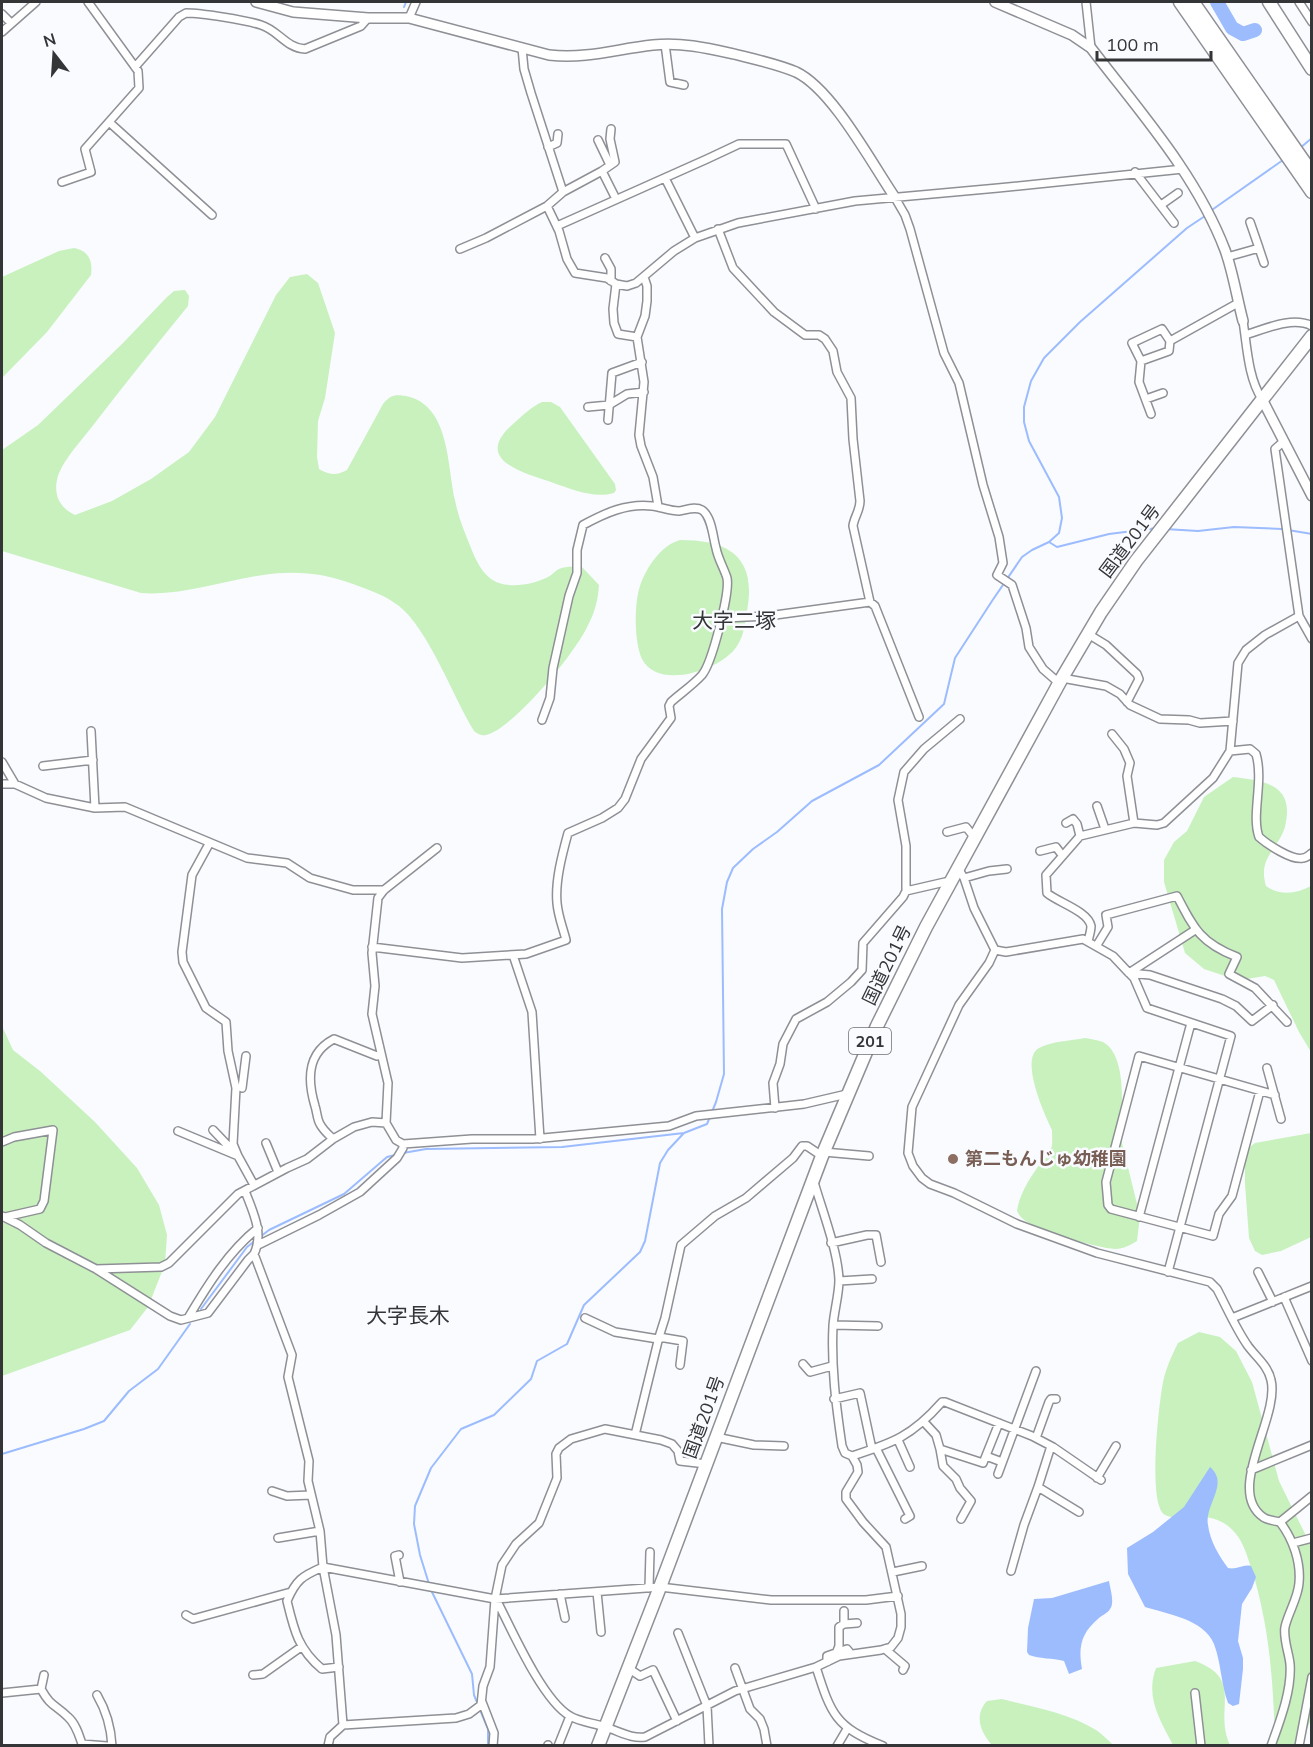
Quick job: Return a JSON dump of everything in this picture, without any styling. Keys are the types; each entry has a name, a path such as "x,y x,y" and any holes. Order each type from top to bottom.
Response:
{"highway":[{"path":"1180,2 1296,160 1311,192"},
{"path":"1193,2 1287,147"},
{"path":"1269,2 1311,69"},
{"path":"1296,160 1311,173"},
{"name":"国道201号","path":"598,1746 628,1668 655,1587 706,1464 847,1094 877,1026 926,927 950,883 961,873 974,837 1060,680 1088,634 1136,561 1311,336"}],"street":[{"path":"2,32 36,2"},
{"path":"62,182 92,172 85,149 139,88 138,70 88,2"},
{"path":"256,2 293,12 368,18 409,18 549,55 572,57 665,45 701,46 795,72 811,82 841,117 905,215 944,353 959,383 983,485 999,537 1003,563 997,575 1012,585 1026,628 1029,647 1043,669 1060,680 1106,686 1148,715 1160,719 1200,723 1233,721"},
{"path":"409,18 416,2"},
{"path":"995,2 1072,35 1090,48 1183,169 1215,226 1227,257 1258,393 1311,496"},
{"path":"1086,2 1090,48"},
{"path":"1299,2 1311,22"},
{"path":"135,66 179,17 186,13 261,25 298,49 305,49 361,26 368,18"},
{"path":"2,14 11,23"},
{"path":"665,45 670,82 684,85"},
{"path":"522,48 526,77 563,192"},
{"path":"109,122 212,215"},
{"path":"460,249 547,206 563,192 615,162 610,139 611,129"},
{"path":"548,147 557,143 558,134"},
{"path":"598,140 610,165"},
{"path":"557,226 739,144 786,144 816,209"},
{"path":"547,206 557,226 567,259 575,273 607,278 614,283 627,286 636,283 674,251 695,237 738,223 894,196 1183,169"},
{"path":"602,171 616,199"},
{"path":"1135,172 1174,223"},
{"path":"665,178 695,237"},
{"path":"1161,205 1178,193"},
{"path":"1250,222 1264,263"},
{"path":"718,229 733,268 774,312 805,335 819,334 833,351 837,372 851,398 860,501 860,510 853,526 870,602 875,606 919,717"},
{"path":"1227,257 1259,248"},
{"path":"605,258 611,269 614,283 613,309 618,334 637,337"},
{"path":"644,276 647,301 645,316 637,337 642,362 644,392 639,435 653,477 658,506"},
{"path":"1170,341 1238,303"},
{"path":"1245,335 1291,322 1311,326"},
{"path":"1141,361 1169,351 1170,341 1162,329 1132,343 1141,361 1139,382 1151,414"},
{"path":"608,420 612,373 642,362"},
{"path":"588,407 609,405 627,394 644,392"},
{"path":"1146,399 1163,393"},
{"path":"1283,442 1275,449 1299,616 1311,639"},
{"path":"372,947 462,958 526,954 566,940 557,906 557,896 563,851 568,833 602,818 618,808 626,799 641,759 671,718 669,706 671,702 703,674 723,618 727,580 702,510 694,508 678,511 658,506 627,506 583,525 577,550 577,573 569,596 553,668 550,698 542,720"},
{"path":"723,618 768,616 870,602"},
{"path":"1088,941 1091,926 1076,910 1047,893 1046,876 1080,836 1134,823 1157,825 1164,823 1207,784 1218,772 1230,751 1238,663 1246,650 1283,623 1299,616"},
{"path":"1088,634 1106,645 1137,674 1139,679 1127,702"},
{"path":"776,1108 773,1083 780,1064 783,1044 796,1019 826,1002 862,970 863,943 906,891 906,846 898,800 904,772 924,749 960,719"},
{"path":"91,731 95,808"},
{"path":"1112,734 1124,749 1130,763 1127,776 1134,823"},
{"path":"1230,751 1250,749 1256,754 1260,780 1257,822 1259,837 1293,857 1302,859 1311,853"},
{"path":"43,766 93,760"},
{"path":"2,762 15,784"},
{"path":"2,784 15,784 46,798 95,808 125,807 247,858 286,863 310,878 353,890 384,890"},
{"path":"1097,806 1105,829"},
{"path":"1066,823 1073,819 1080,836"},
{"path":"947,832 966,827 974,837"},
{"path":"209,843 192,875 182,952 183,962 206,1008 226,1022 228,1051 242,1088"},
{"path":"1040,851 1056,847 1062,855"},
{"path":"437,848 384,890 378,898 372,947 375,986 372,1014 376,1056 388,1083 386,1123 396,1140 403,1146 472,1139 540,1139 669,1126 696,1116 804,1104 847,1094"},
{"path":"995,950 974,908 961,873 1007,869"},
{"path":"906,891 945,882 950,883"},
{"path":"1097,945 1108,927 1106,915 1177,896 1195,930 1224,952 1237,957 1229,974 1255,988 1287,1022"},
{"path":"1129,973 1195,930"},
{"path":"995,950 1006,952 1083,939 1113,956 1134,978 1147,1008 1231,1036 1168,1272"},
{"path":"995,950 989,963 959,1005 912,1107 908,1154 913,1166 930,1184 954,1193 1017,1224 1097,1253 1210,1282 1217,1290 1248,1346 1268,1369 1272,1383 1271,1407 1251,1470 1251,1498 1255,1510 1264,1518 1280,1522 1288,1533 1298,1564 1299,1584 1284,1630 1290,1666 1288,1690 1271,1746"},
{"path":"513,955 532,1012 540,1139"},
{"path":"1129,973 1150,975 1222,999 1236,1006 1252,1021 1273,1005"},
{"path":"1139,1217 1191,1023"},
{"path":"333,1139 320,1125 312,1097 309,1072 314,1055 333,1039 376,1056"},
{"path":"246,1056 233,1144 254,1185"},
{"path":"1260,1091 1232,1196 1219,1214 1213,1236 1111,1209 1108,1205 1106,1182 1139,1056 1275,1095"},
{"path":"1267,1068 1281,1119"},
{"path":"96,1269 161,1267 169,1263 238,1194 307,1159 333,1139 363,1124 386,1123"},
{"path":"2,1142 14,1137 53,1130 44,1201 40,1209 3,1217"},
{"path":"213,1130 238,1156"},
{"path":"178,1131 238,1156"},
{"path":"266,1143 278,1172"},
{"path":"258,1245 360,1192 397,1158 403,1146"},
{"path":"635,1435 681,1245 715,1216 746,1198 793,1158 802,1146 823,1154 869,1156"},
{"path":"496,1599 521,1650 547,1694 570,1716 635,1738 645,1737 742,1689 816,1667 839,1656 885,1649 891,1647 898,1638 901,1627 898,1596 886,1547 846,1499 846,1492 858,1472 852,1456 845,1453 842,1446 834,1399 833,1325 839,1281 814,1182"},
{"path":"3,1217 96,1269 170,1316 181,1320 208,1313 254,1254 258,1245 258,1230 245,1191"},
{"path":"188,1318 209,1284 239,1245 258,1230"},
{"path":"831,1243 876,1235 881,1262"},
{"path":"254,1254 292,1355 288,1377 309,1461 308,1481 320,1531 323,1568 336,1635 343,1725"},
{"path":"1258,1272 1273,1302"},
{"path":"839,1281 872,1279"},
{"path":"1232,1318 1311,1286"},
{"path":"1284,1297 1308,1343 1311,1361"},
{"path":"585,1318 615,1332 682,1341 680,1365"},
{"path":"833,1325 878,1326"},
{"path":"803,1364 810,1372 832,1366"},
{"path":"998,1474 1036,1371"},
{"path":"834,1399 860,1393 874,1449 911,1516"},
{"path":"1036,1438 1049,1402 1051,1399 1056,1400"},
{"path":"852,1456 898,1440 924,1422 942,1402 1036,1438 1099,1479 1116,1446"},
{"path":"924,1422 936,1435 943,1466 956,1479 971,1501 961,1519"},
{"path":"940,1449 983,1463 999,1423"},
{"path":"493,1746 494,1733 480,1705 483,1686 490,1667 496,1599 502,1565 507,1554 539,1523 556,1478 556,1454 559,1448 572,1439 599,1429 661,1440 672,1444 678,1451 680,1461 706,1464"},
{"path":"716,1437 754,1445 784,1446"},
{"path":"898,1440 909,1467"},
{"path":"1251,1470 1311,1445"},
{"path":"1011,1571 1051,1446"},
{"path":"986,1456 1002,1462"},
{"path":"1038,1487 1079,1512"},
{"path":"272,1491 287,1496 311,1495"},
{"path":"1280,1522 1311,1496"},
{"path":"278,1538 320,1531"},
{"path":"1293,1543 1311,1538"},
{"path":"650,1552 655,1587"},
{"path":"399,1555 394,1556 400,1581"},
{"path":"893,1572 922,1566"},
{"path":"339,1667 322,1669 310,1659 301,1647 287,1601 295,1583 305,1575 323,1568 496,1599 655,1587 771,1600 866,1600 898,1596"},
{"path":"186,1615 193,1619 291,1592"},
{"path":"597,1592 601,1632"},
{"path":"560,1594 565,1618"},
{"path":"844,1611 844,1624"},
{"path":"837,1651 839,1627 844,1624 857,1623"},
{"path":"678,1633 706,1706 710,1746"},
{"path":"253,1675 263,1674 301,1647"},
{"path":"827,1662 827,1656 837,1651 847,1649 851,1654"},
{"path":"885,1649 905,1666 903,1670"},
{"path":"816,1667 827,1703 834,1715 847,1729 874,1744 883,1746"},
{"path":"628,1668 640,1676 653,1670 676,1721"},
{"path":"735,1668 750,1709 760,1719 767,1746"},
{"path":"44,1675 41,1689 49,1703 69,1718 82,1744 107,1746"},
{"path":"1299,1746 1311,1677"},
{"path":"2,1693 41,1689"},
{"path":"1195,1693 1201,1746"},
{"path":"97,1695 111,1727 112,1746"},
{"path":"328,1746 330,1737 343,1725 456,1718 480,1705"},
{"path":"558,1746 570,1716"},
{"path":"837,1746 847,1729"}],"green space":[{"path":"74,248 89,257 91,275 47,332 2,378 2,277 59,251"},
{"path":"307,274 318,283 335,333 325,398 318,421 319,469 333,474 347,470 383,404 390,397 406,396 420,402 431,411 439,424 448,454 460,519 475,558 489,577 499,583 517,585 542,579 562,568 582,567 599,585 593,615 582,637 558,670 512,719 498,730 486,735 474,731 430,647 410,617 394,602 365,588 320,575 286,573 187,590 141,593 2,551 2,450 38,425 166,298 174,291 185,290 189,296 188,306 73,450 59,473 56,486 58,498 64,508 75,515 112,501 151,479 189,452 215,417 276,295 290,277"},
{"path":"542,402 551,402 560,407 615,484 614,493 599,495 574,490 516,469 500,456 498,447 502,436 523,415"},
{"path":"680,540 713,544 736,555 748,577 747,611 743,634 729,655 718,663 690,674 661,674 650,669 639,652 636,633 638,593 650,565 667,547"},
{"path":"1233,777 1269,784 1282,794 1286,801 1287,813 1284,830 1264,869 1266,886 1282,893 1288,893 1311,886 1311,1052 1274,980 1265,976 1241,980 1225,976 1204,969 1185,953 1164,882 1164,860 1174,842 1187,831 1204,797"},
{"path":"2,1026 13,1050 40,1071 95,1122 137,1168 159,1205 167,1235 165,1264 148,1307 130,1330 2,1376"},
{"path":"1085,1038 1101,1041 1109,1046 1116,1059 1120,1075 1122,1098 1119,1131 1140,1216 1137,1241 1118,1249 1106,1248 1053,1233 1030,1223 1017,1211 1024,1189 1049,1154 1052,1144 1052,1130 1032,1075 1034,1054 1039,1048 1050,1044"},
{"path":"1311,1133 1311,1237 1281,1251 1262,1255 1255,1251 1249,1238 1245,1160 1250,1147 1255,1143"},
{"path":"1199,1332 1220,1337 1236,1351 1252,1382 1279,1481 1311,1546 1311,1719 1301,1745 1271,1745 1275,1739 1272,1678 1267,1639 1255,1580 1239,1538 1228,1526 1214,1519 1199,1516 1169,1517 1160,1507 1155,1474 1163,1382 1178,1343"},
{"path":"1195,1661 1210,1668 1224,1686 1224,1719 1230,1745 1173,1745 1159,1717 1152,1689 1156,1668"},
{"path":"1002,1699 1074,1719 1096,1730 1113,1745 992,1745 984,1735 980,1723 981,1712 987,1701"}],"water":[{"path":"1210,1467 1218,1480 1208,1517 1213,1542 1228,1568 1251,1566 1256,1577 1242,1604 1238,1641 1243,1658 1243,1669 1239,1704 1233,1706 1228,1703 1216,1651 1209,1636 1194,1623 1145,1607 1128,1574 1127,1548 1153,1532 1184,1507"},
{"path":"1109,1581 1111,1606 1108,1612 1088,1629 1082,1641 1080,1654 1082,1669 1069,1674 1064,1661 1029,1655 1027,1652 1028,1628 1034,1599 1052,1598"}],"waterway":[{"path":"404,7 406,2"},
{"path":"1217,2 1232,28 1243,34 1255,30"},
{"path":"1300,148 1312,138"},
{"path":"1209,212 1283,160"},
{"path":"403,1153 426,1149 562,1147 684,1133 707,1124 724,1074 722,909 727,882 733,868 812,801 879,765 944,704 955,658 992,601 1022,557 1049,542 1059,533 1062,518 1059,497 1029,441 1024,422 1024,407 1031,381 1044,358 1080,322 1187,228 1205,216"},
{"path":"1165,529 1198,531 1234,527 1282,529 1312,534"},
{"path":"1049,542 1057,547 1109,534 1157,528"},
{"path":"429,1584 414,1524 415,1506 431,1468 461,1429 494,1415 531,1379 537,1361 567,1344 584,1305 640,1252 645,1241 660,1163 668,1150 684,1133"},
{"path":"260,1237 269,1230 344,1194 387,1157 395,1155"},
{"path":"201,1309 247,1247 256,1240"},
{"path":"2,1454 104,1421 129,1391 158,1369 190,1324"},
{"path":"431,1590 472,1674 474,1695 488,1729 488,1746"}],"place":[{"name":"第二もんじゅ幼稚園","path":"953,1159"}],"district":[{"name":"大字二塚","path":"734,621"},
{"name":"大字長木","path":"408,1316"}]}
